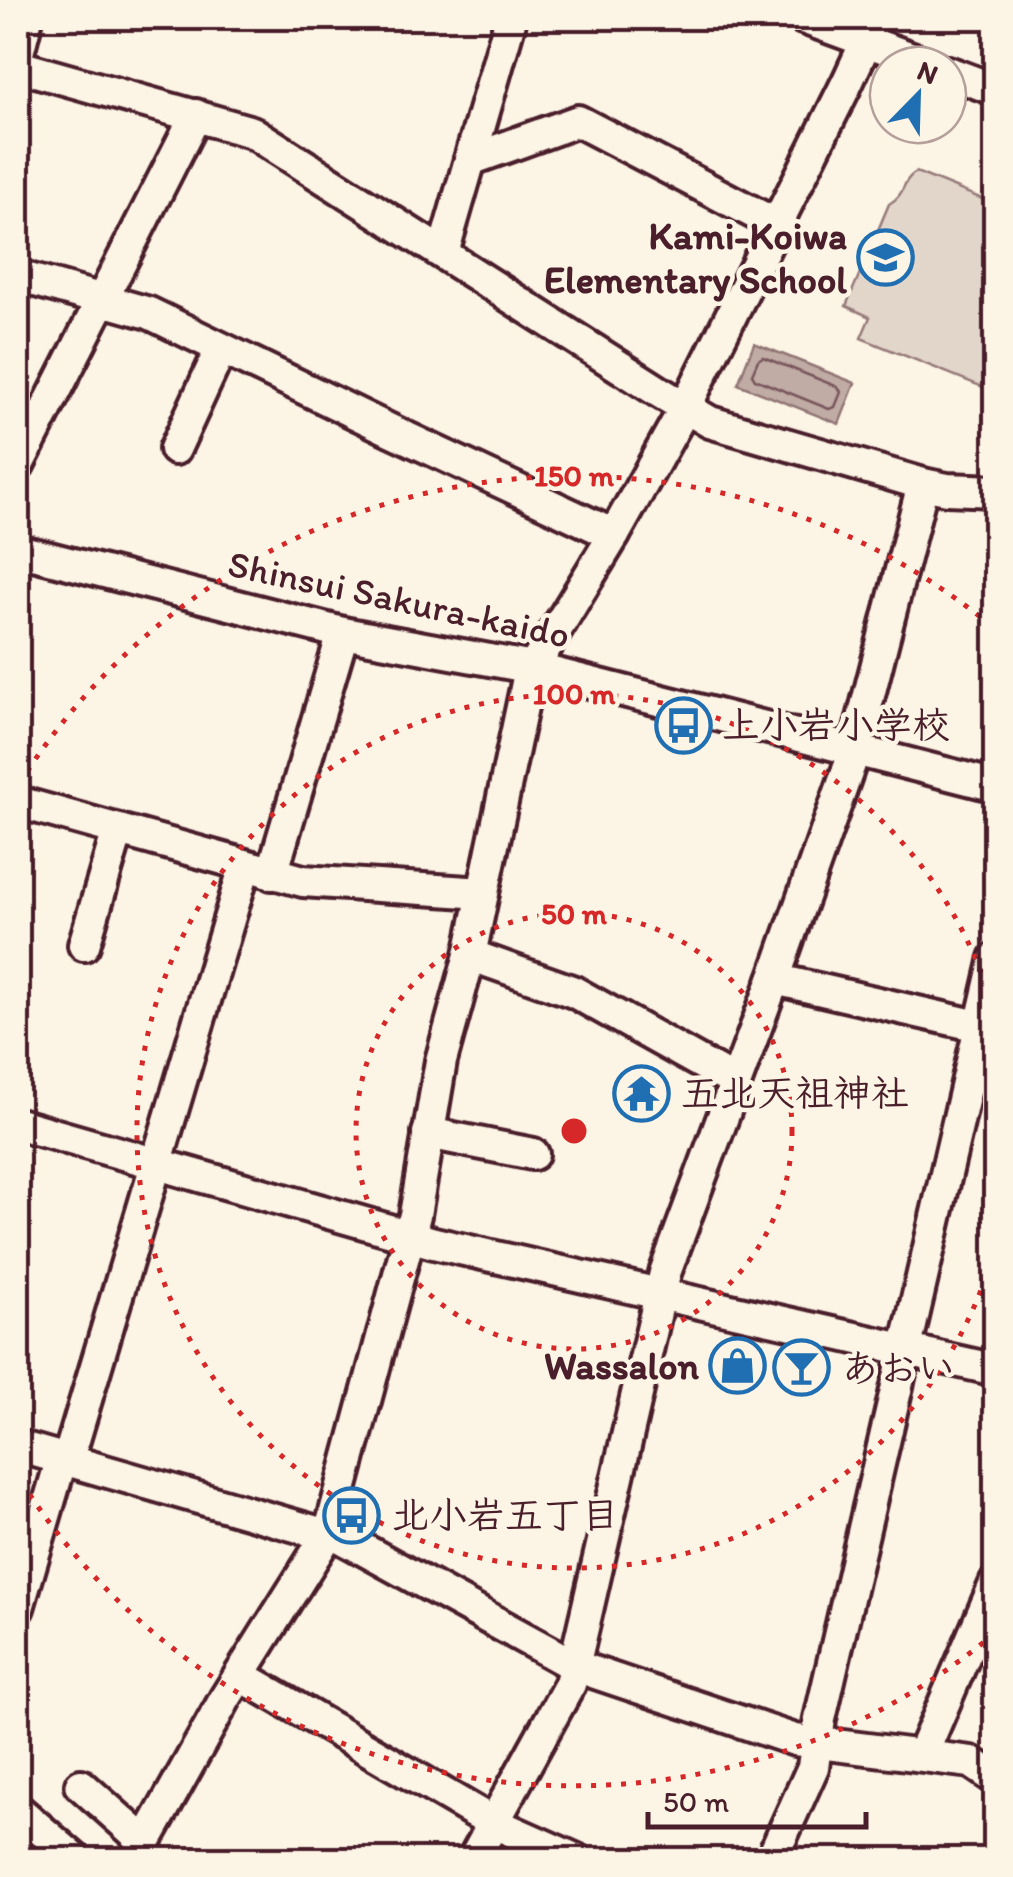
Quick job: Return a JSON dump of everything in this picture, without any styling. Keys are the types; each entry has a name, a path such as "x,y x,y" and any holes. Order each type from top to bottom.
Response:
{"street":[{"path":"18,53 28,18"},
{"path":"443,254 511,18"},
{"path":"804,18 870,29 897,45"},
{"path":"81,1785 140,1850 328,1533 415,1215 441,1060 470,955 524,694 533,668 686,408 870,29"},
{"path":"18,66 252,132 710,422 923,484 996,491"},
{"path":"968,80 996,90"},
{"path":"18,465 196,114"},
{"path":"470,160 578,122 777,224"},
{"path":"18,276 149,313 614,534"},
{"path":"175,449 221,350"},
{"path":"472,1860 570,1684 665,1273 855,750 923,484"},
{"name":"Shinsui Sakura-kaido","path":"18,550 342,633 533,668 996,786"},
{"path":"18,1608 156,1164 342,633"},
{"path":"18,802 303,881 483,894"},
{"path":"84,945 118,830"},
{"path":"470,955 574,992 736,1082"},
{"path":"772,1860 813,1767 820,1719 905,1349 988,1028 996,958"},
{"path":"774,979 988,1028"},
{"path":"18,1124 434,1242 996,1370"},
{"path":"428,1133 533,1154"},
{"path":"18,1446 328,1533 575,1666 795,1740 971,1762 996,1780"},
{"path":"922,1756 996,1582"},
{"path":"240,1676 494,1823 577,1860"},
{"path":"18,1810 76,1860"}],"shaded area":[{"path":"916,172 995,204 995,392 861,338 870,317 846,306 889,204"}],"water":[{"path":"754,343 855,383 839,424 738,384"}],"railway":[{"path":"18,1847 33,1860"}],"place":[{"name":"Kami-Koiwa Elementary School","path":"886,258"},
{"name":"上小岩小学校","path":"683,725"},
{"name":"五北天祖神社","path":"642,1093"},
{"name":"Wassalon","path":"738,1366"},
{"name":"あおい","path":"802,1368"},
{"name":"北小岩五丁目","path":"352,1515"}]}
